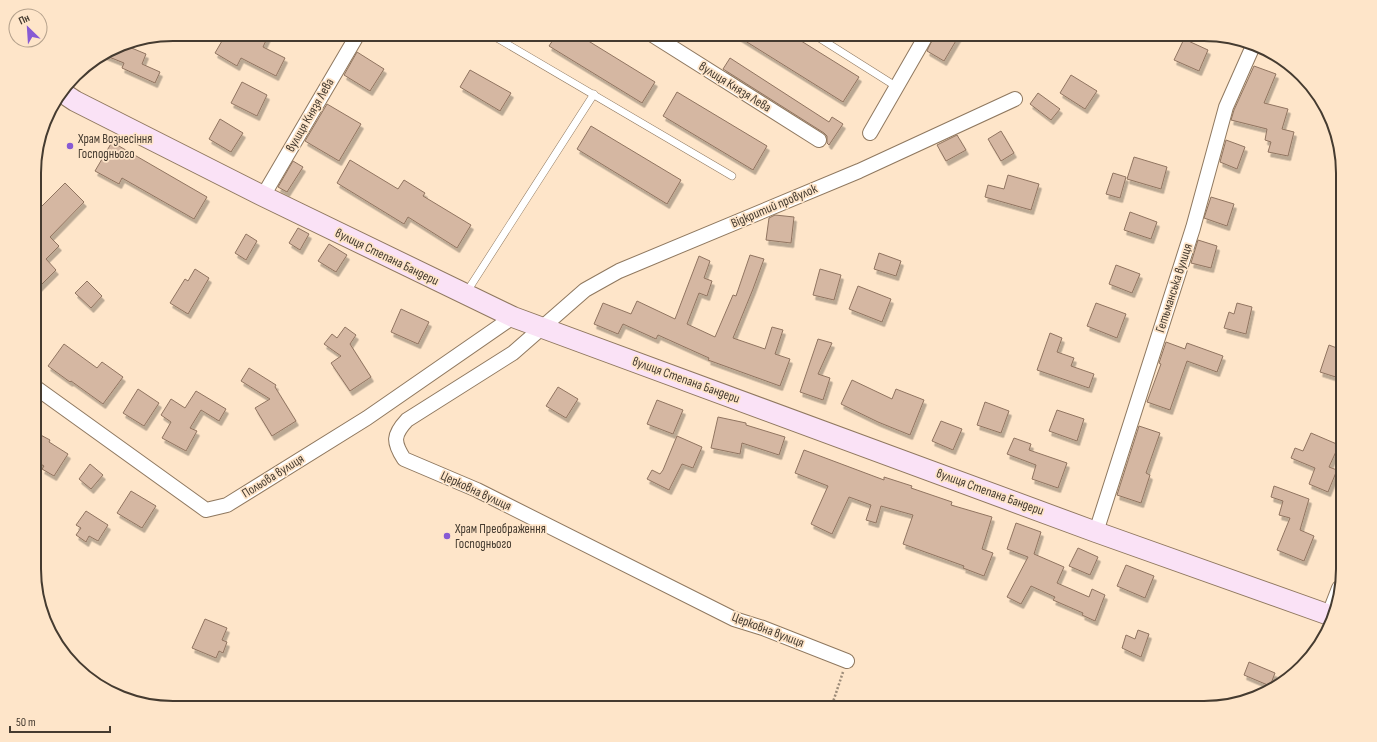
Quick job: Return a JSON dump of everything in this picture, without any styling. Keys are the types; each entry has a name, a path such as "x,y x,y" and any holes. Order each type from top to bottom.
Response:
{"street":[{"name":"вулиця Князя Лева","path":"263,196 354,41"},
{"name":"вулиця Князя Лева","path":"664,41 819,140"},
{"path":"870,133 923,41"},
{"name":"Гетьманська вулиця","path":"1096,532 1193,228 1226,107 1252,51"},
{"name":"вулиця Степана Бандери","path":"66,95 263,196 513,317 1096,532 1328,614"},
{"name":"Відкритий провулок","path":"542,327 585,290 619,271 859,171 1015,99"},
{"name":"Польова вулиця","path":"41,391 206,510 227,505 360,422 513,317"},
{"name":"Церковна вулиця","path":"542,327 513,353 407,420 399,428 395,438 397,448 404,459 477,490 734,618 847,660"}],"lane":[{"path":"502,41 732,176"},
{"path":"825,41 897,87"},
{"path":"465,295 594,94"}],"path":[{"path":"833,701 847,660"}],"building":[{"path":"222,41 266,41 263,47 285,58 276,76 241,58 237,66 215,53"},
{"path":"552,41 588,41 655,82 642,103 549,46"},
{"path":"745,41 801,41 859,77 843,102"},
{"path":"932,41 956,41 944,61 927,51"},
{"path":"1183,41 1188,41 1208,50 1199,71 1174,60"},
{"path":"131,48 146,54 142,64 160,72 155,83 122,68 124,63 110,57"},
{"path":"357,52 384,69 370,91 344,75"},
{"path":"730,58 829,122 832,117 843,124 829,145 827,143 827,136 824,133 723,69"},
{"path":"1254,66 1276,74 1264,103 1288,109 1282,129 1294,132 1288,156 1268,152 1271,142 1265,140 1267,129 1231,120"},
{"path":"470,70 511,93 500,111 460,87"},
{"path":"1071,75 1097,91 1085,109 1060,93"},
{"path":"242,82 267,95 257,116 231,103"},
{"path":"677,92 767,146 753,170 663,116"},
{"path":"1038,93 1060,109 1051,120 1030,104"},
{"path":"327,104 361,124 339,161 305,141"},
{"path":"220,119 243,133 231,152 209,139"},
{"path":"591,126 681,180 667,204 577,149"},
{"path":"1001,131 1014,153 1001,161 988,139"},
{"path":"957,135 966,150 946,161 937,145"},
{"path":"1226,140 1245,147 1237,169 1220,162"},
{"path":"112,142 207,197 194,219 122,178 119,184 95,171"},
{"path":"1134,157 1167,167 1161,189 1127,179"},
{"path":"350,160 398,189 404,180 425,193 423,196 471,225 457,248 408,217 404,224 337,183"},
{"path":"293,161 303,167 287,192 278,187"},
{"path":"1113,173 1126,177 1120,198 1106,194"},
{"path":"1008,175 1039,184 1031,210 985,197 988,185 1004,189"},
{"path":"65,183 84,202 50,237 59,246 46,259 56,270 41,285 41,207"},
{"path":"1211,197 1234,204 1227,226 1204,218"},
{"path":"1130,212 1157,222 1151,239 1124,230"},
{"path":"775,215 794,217 791,243 766,240 769,218"},
{"path":"298,228 309,234 300,250 289,243"},
{"path":"246,234 257,241 246,260 235,253"},
{"path":"1198,240 1217,246 1211,268 1191,263"},
{"path":"329,244 347,255 336,272 318,261"},
{"path":"879,253 901,261 896,276 874,269"},
{"path":"750,255 764,259 733,338 765,349 772,327 783,330 775,354 790,359 780,386 708,360 709,358 658,335 656,339 623,324 618,334 594,324 603,303 631,314 637,301 675,319 699,256 710,261 704,278 712,281 707,296 699,293 687,324 715,337 733,295 736,296"},
{"path":"1116,265 1140,274 1132,293 1109,284"},
{"path":"195,269 209,278 188,314 170,303 185,279 188,281"},
{"path":"820,269 841,275 834,300 813,295"},
{"path":"87,281 102,296 91,308 75,293"},
{"path":"858,286 891,299 882,322 849,309"},
{"path":"1096,303 1126,314 1117,338 1087,326"},
{"path":"1237,303 1252,307 1246,334 1224,328 1229,312 1234,314"},
{"path":"401,309 429,322 418,344 391,332"},
{"path":"345,327 356,335 350,344 371,377 350,391 331,363 341,356 324,344 332,334 337,338"},
{"path":"1050,333 1062,338 1057,352 1074,358 1071,366 1094,374 1089,388 1037,370"},
{"path":"818,339 832,343 818,374 830,378 823,400 800,392"},
{"path":"1166,342 1185,349 1187,343 1223,356 1217,372 1187,361 1170,410 1147,402 1161,364 1159,363"},
{"path":"64,344 97,368 102,362 123,377 103,404 48,366"},
{"path":"1329,345 1336,348 1336,377 1320,372"},
{"path":"249,368 276,385 275,387 296,421 272,436 255,408 270,399 241,381"},
{"path":"852,380 892,399 896,389 924,400 910,435 878,422 841,404"},
{"path":"558,387 578,399 566,418 546,406"},
{"path":"138,389 159,403 144,426 123,413"},
{"path":"196,391 226,409 219,421 201,410 190,428 197,431 186,451 162,438 171,422 161,415 171,399 185,408"},
{"path":"657,400 683,410 673,434 647,424"},
{"path":"985,402 1009,411 1001,433 977,425"},
{"path":"1057,410 1084,419 1077,441 1049,431"},
{"path":"718,417 746,423 746,425 785,437 779,455 742,443 740,454 711,448"},
{"path":"941,421 962,429 953,450 932,441"},
{"path":"1139,426 1160,433 1146,473 1150,475 1141,503 1117,495"},
{"path":"1311,433 1336,444 1336,452 1329,467 1336,470 1336,472 1328,492 1309,484 1315,468 1291,458 1295,448 1303,451"},
{"path":"41,435 50,440 49,442 68,454 54,476 42,469 44,466 41,464"},
{"path":"677,436 702,447 693,468 682,464 669,490 647,479 652,470 660,474 663,470"},
{"path":"1014,438 1031,444 1029,450 1067,463 1058,488 1032,479 1036,465 1007,454"},
{"path":"804,450 884,480 884,477 912,486 911,488 952,502 951,505 992,517 982,549 993,553 984,576 963,568 964,566 903,544 913,515 881,506 876,523 866,520 871,505 849,497 832,534 811,524 828,486 795,473"},
{"path":"90,464 103,475 91,489 79,479"},
{"path":"1274,486 1309,499 1300,530 1314,536 1304,561 1277,550 1290,518 1279,515 1283,501 1271,497"},
{"path":"131,491 156,506 142,528 117,513"},
{"path":"86,511 108,525 98,541 89,536 86,542 76,535 81,528 76,525"},
{"path":"1016,523 1041,532 1034,554 1064,567 1057,583 1089,597 1092,589 1105,595 1095,621 1082,615 1083,613 1053,600 1055,597 1031,586 1021,604 1007,597 1028,557 1007,549"},
{"path":"1078,548 1098,557 1090,575 1069,566"},
{"path":"1126,565 1154,576 1145,598 1117,586"},
{"path":"205,619 227,628 222,640 227,642 223,653 219,651 216,658 192,648"},
{"path":"1138,630 1149,634 1141,657 1122,648 1126,635 1135,639"},
{"path":"1249,662 1275,673 1272,682 1267,685 1244,675"}],"place":[{"name":"Храм Вознесіння Господнього","path":"70,146"},
{"name":"Храм Преображення Господнього","path":"447,536"}]}
